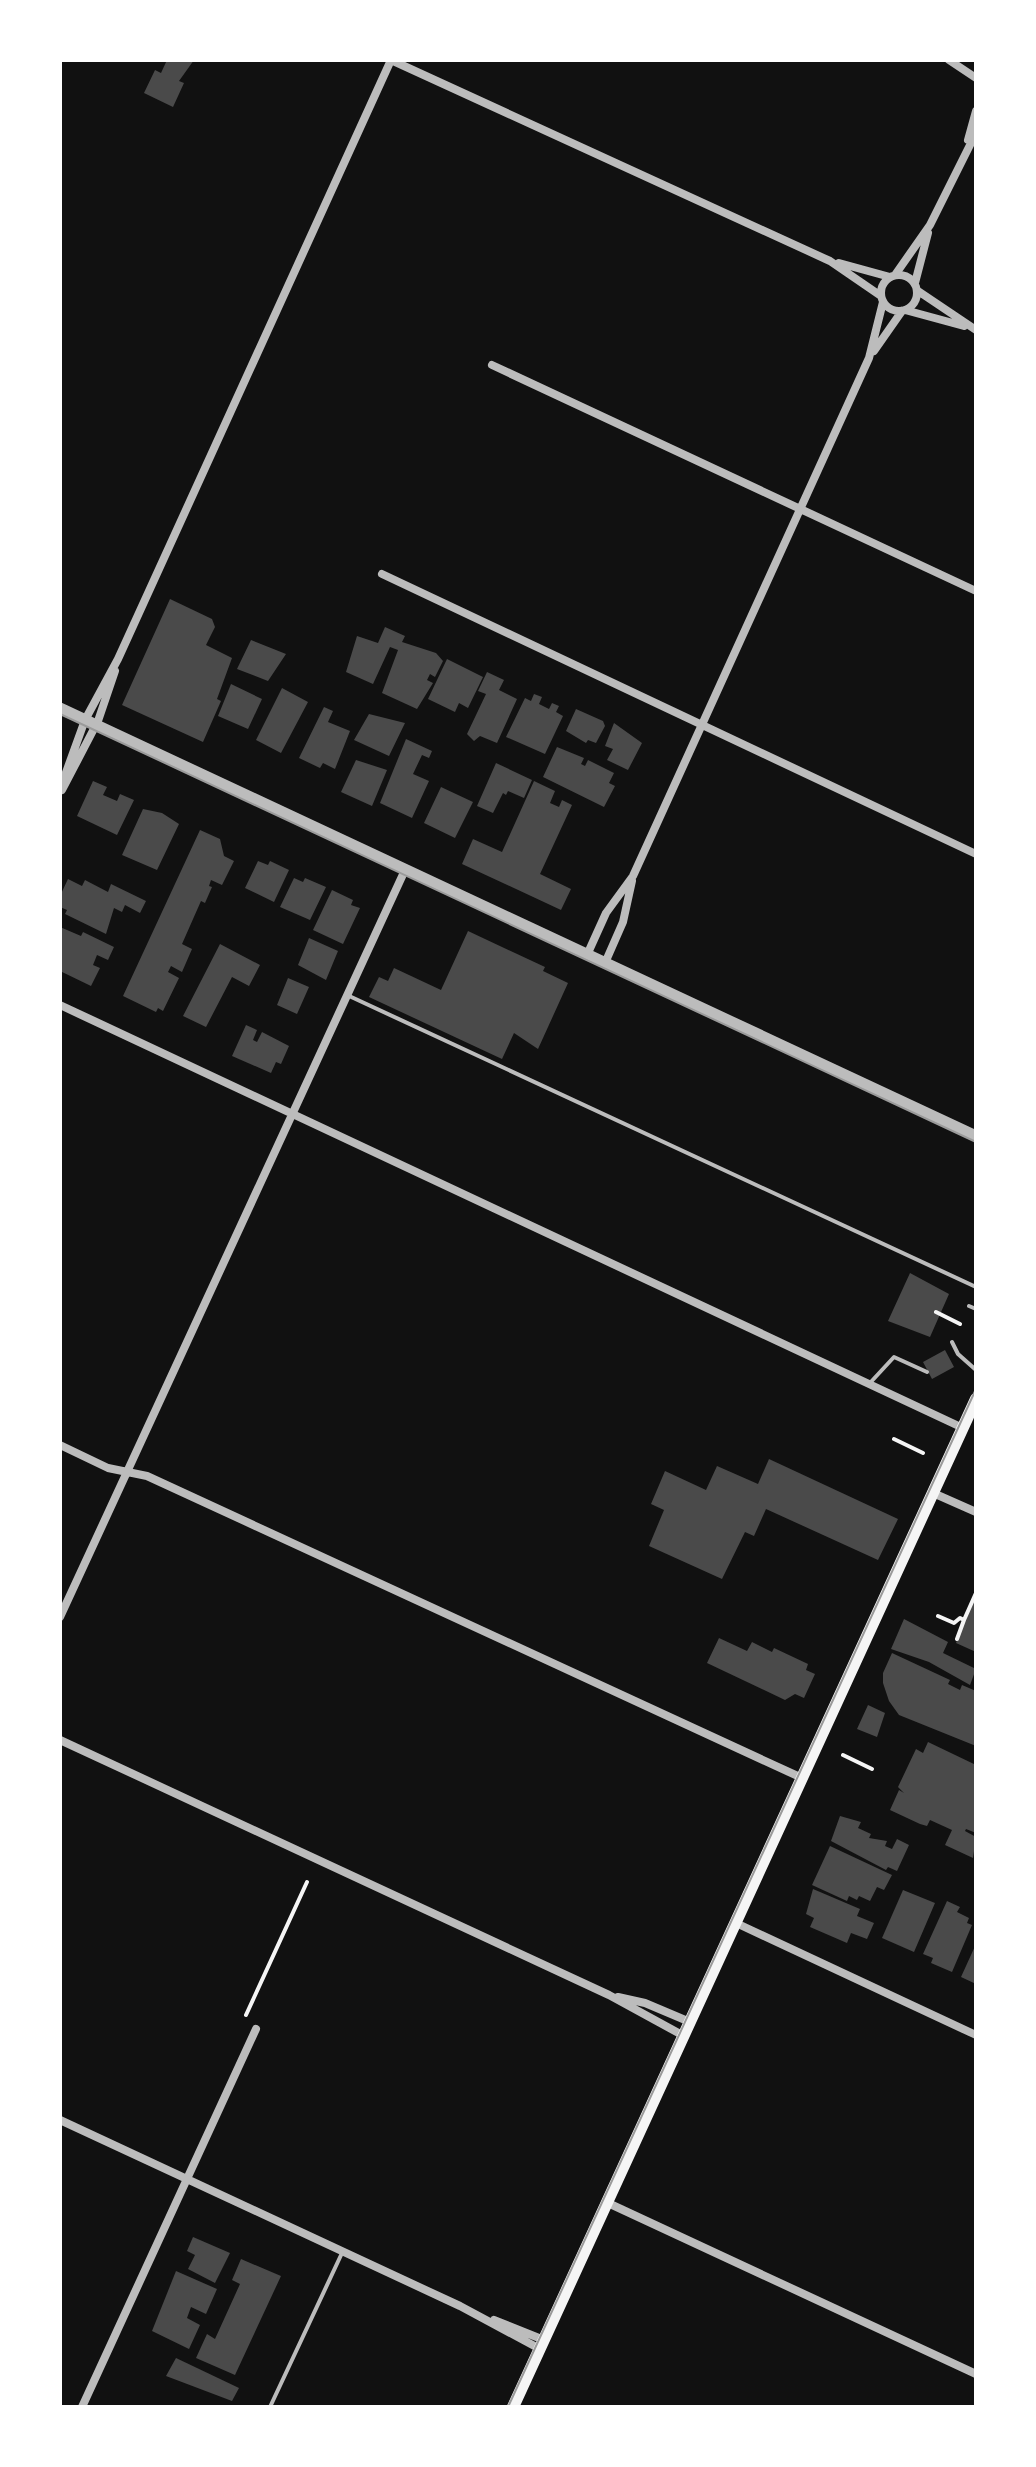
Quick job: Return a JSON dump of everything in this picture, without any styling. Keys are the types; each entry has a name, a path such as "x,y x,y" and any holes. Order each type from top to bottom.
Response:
{"main road":[{"path":"513,2407 976,1399"}],"street":[{"path":"60,791 391,60 830,261 893,276 907,276 916,287 974,329"},
{"path":"949,60 976,78"},
{"path":"964,152 976,111"},
{"path":"587,955 606,913 633,876 802,510 869,358 883,285 930,225 976,133"},
{"path":"869,358 903,311 915,303 930,225"},
{"path":"830,261 891,309 974,329"},
{"path":"492,365 976,591"},
{"path":"382,574 976,854"},
{"path":"60,708 976,1136"},
{"path":"60,1617 405,870"},
{"path":"605,963 623,922 633,876"},
{"path":"60,1005 963,1428"},
{"path":"60,1445 108,1468 147,1476 802,1778"},
{"path":"933,1493 976,1512"},
{"path":"60,1740 609,1995 684,2036"},
{"path":"736,1923 976,2035"},
{"path":"609,1995 645,2003 690,2022"},
{"path":"82,2407 256,2029"},
{"path":"60,2120 542,2344"},
{"path":"608,2203 976,2374"}],"lane":[{"path":"347,995 976,1287"},
{"path":"969,1306 976,1309"},
{"path":"952,1342 958,1354 976,1370"},
{"path":"952,1359 958,1354"},
{"path":"869,1384 894,1357 927,1372"},
{"path":"270,2407 342,2251"}],"path":[{"path":"936,1312 960,1324"},
{"path":"894,1439 923,1453"},
{"path":"957,1639 976,1593"},
{"path":"938,1616 954,1623 960,1618 964,1620"},
{"path":"843,1755 872,1769"},
{"path":"246,2015 307,1882"}],"building":[{"path":"167,60 194,60 179,81 184,83 173,107 144,93 155,70 161,73"},
{"path":"170,599 212,619 215,627 206,645 232,658 217,699 221,701 203,742 122,705"},
{"path":"385,627 405,636 402,642 436,653 443,661 435,677 430,674 427,680 433,683 417,709 382,693 398,650 390,647 373,684 346,672 357,636 378,643"},
{"path":"251,640 286,654 268,681 237,669"},
{"path":"447,659 483,677 468,708 459,703 455,712 428,699"},
{"path":"487,672 504,680 499,690 517,699 497,743 480,736 474,741 467,734 486,694 478,691"},
{"path":"231,684 262,699 248,729 218,716"},
{"path":"282,688 308,702 281,753 256,740"},
{"path":"534,694 542,697 539,704 549,709 552,703 559,706 556,712 563,716 545,754 506,737 525,698 531,701"},
{"path":"324,707 333,711 328,722 350,731 335,769 323,763 320,768 299,758"},
{"path":"576,709 603,721 605,726 596,743 588,740 586,743 566,731"},
{"path":"369,714 405,723 389,756 354,740"},
{"path":"614,723 642,743 628,770 607,760 613,749 605,746"},
{"path":"406,739 432,751 429,758 422,755 413,774 429,781 412,818 380,803"},
{"path":"557,747 584,758 581,764 585,766 588,760 614,773 609,783 615,786 604,807 543,777"},
{"path":"356,760 387,770 372,806 341,792"},
{"path":"496,763 532,780 524,798 508,791 506,795 503,793 493,813 477,806"},
{"path":"93,781 107,787 103,795 117,801 120,794 134,800 117,835 77,816"},
{"path":"534,781 555,791 550,803 559,807 562,800 572,805 540,874 571,889 561,910 462,864 473,839 502,852"},
{"path":"441,787 473,802 455,838 424,823"},
{"path":"143,809 162,813 179,824 157,870 122,855"},
{"path":"200,830 220,839 224,856 234,861 222,885 211,880 209,886 212,887 205,903 201,901 182,944 192,949 182,972 171,966 168,972 179,978 163,1011 158,1008 156,1012 123,996"},
{"path":"258,861 268,865 270,861 289,870 274,902 245,888"},
{"path":"294,878 303,882 305,878 326,887 310,920 280,907"},
{"path":"68,879 82,886 85,880 108,892 111,884 146,901 140,913 125,905 122,912 114,908 106,934 65,914 67,910 60,907 60,896"},
{"path":"332,890 353,900 351,905 360,908 343,944 313,930"},
{"path":"60,927 81,936 83,932 114,947 108,960 97,955 93,965 100,968 91,986 60,971"},
{"path":"468,931 545,967 543,971 568,983 538,1049 514,1033 502,1059 369,997 379,977 388,981 394,968 441,990"},
{"path":"309,938 338,951 326,980 298,965"},
{"path":"220,944 260,965 249,986 232,977 206,1027 183,1016"},
{"path":"288,978 309,987 297,1014 277,1005"},
{"path":"246,1025 257,1030 253,1040 257,1042 262,1032 289,1046 281,1064 276,1062 271,1073 232,1056"},
{"path":"910,1273 949,1294 930,1337 888,1321"},
{"path":"945,1350 954,1367 932,1379 923,1362"},
{"path":"769,1459 898,1519 878,1560 766,1509 754,1536 745,1532 722,1579 649,1546 664,1510 651,1504 665,1471 706,1490 717,1466 758,1484"},
{"path":"976,1591 976,1652 956,1643"},
{"path":"904,1619 948,1642 943,1653 976,1669 970,1685 929,1662 891,1649"},
{"path":"719,1638 747,1651 752,1642 772,1652 774,1648 808,1664 806,1670 815,1674 804,1698 795,1694 785,1700 707,1663"},
{"path":"892,1653 950,1680 948,1684 960,1690 962,1685 976,1691 976,1746 899,1715 889,1701 883,1683 883,1673"},
{"path":"868,1705 885,1713 877,1737 857,1729"},
{"path":"928,1742 976,1765 976,1833 965,1831 976,1837 973,1858 945,1845 952,1830 930,1820 927,1826 920,1824 890,1810 899,1790 904,1793 898,1787 916,1749 923,1753"},
{"path":"840,1816 861,1822 858,1828 871,1834 869,1838 887,1841 885,1846 892,1849 897,1839 909,1845 897,1871 888,1867 886,1870 831,1841"},
{"path":"830,1846 892,1875 884,1890 877,1887 870,1901 849,1896 847,1901 812,1885"},
{"path":"813,1889 860,1909 857,1916 874,1923 867,1939 851,1933 847,1943 810,1927 814,1918 806,1914"},
{"path":"903,1890 935,1903 914,1952 882,1938"},
{"path":"947,1901 960,1907 957,1912 969,1918 967,1923 972,1925 952,1972 931,1963 933,1958 923,1954"},
{"path":"976,1944 976,1984 961,1977"},
{"path":"193,2237 230,2253 215,2283 188,2269 195,2255 187,2251"},
{"path":"241,2259 281,2276 235,2375 196,2358 207,2334 215,2339 240,2284 232,2280"},
{"path":"176,2271 217,2289 206,2314 191,2307 187,2318 200,2325 189,2349 152,2331"},
{"path":"176,2358 239,2388 232,2401 166,2376"}],"tram line":[{"path":"60,714 976,1142"},
{"path":"508,2407 976,1389"}]}
